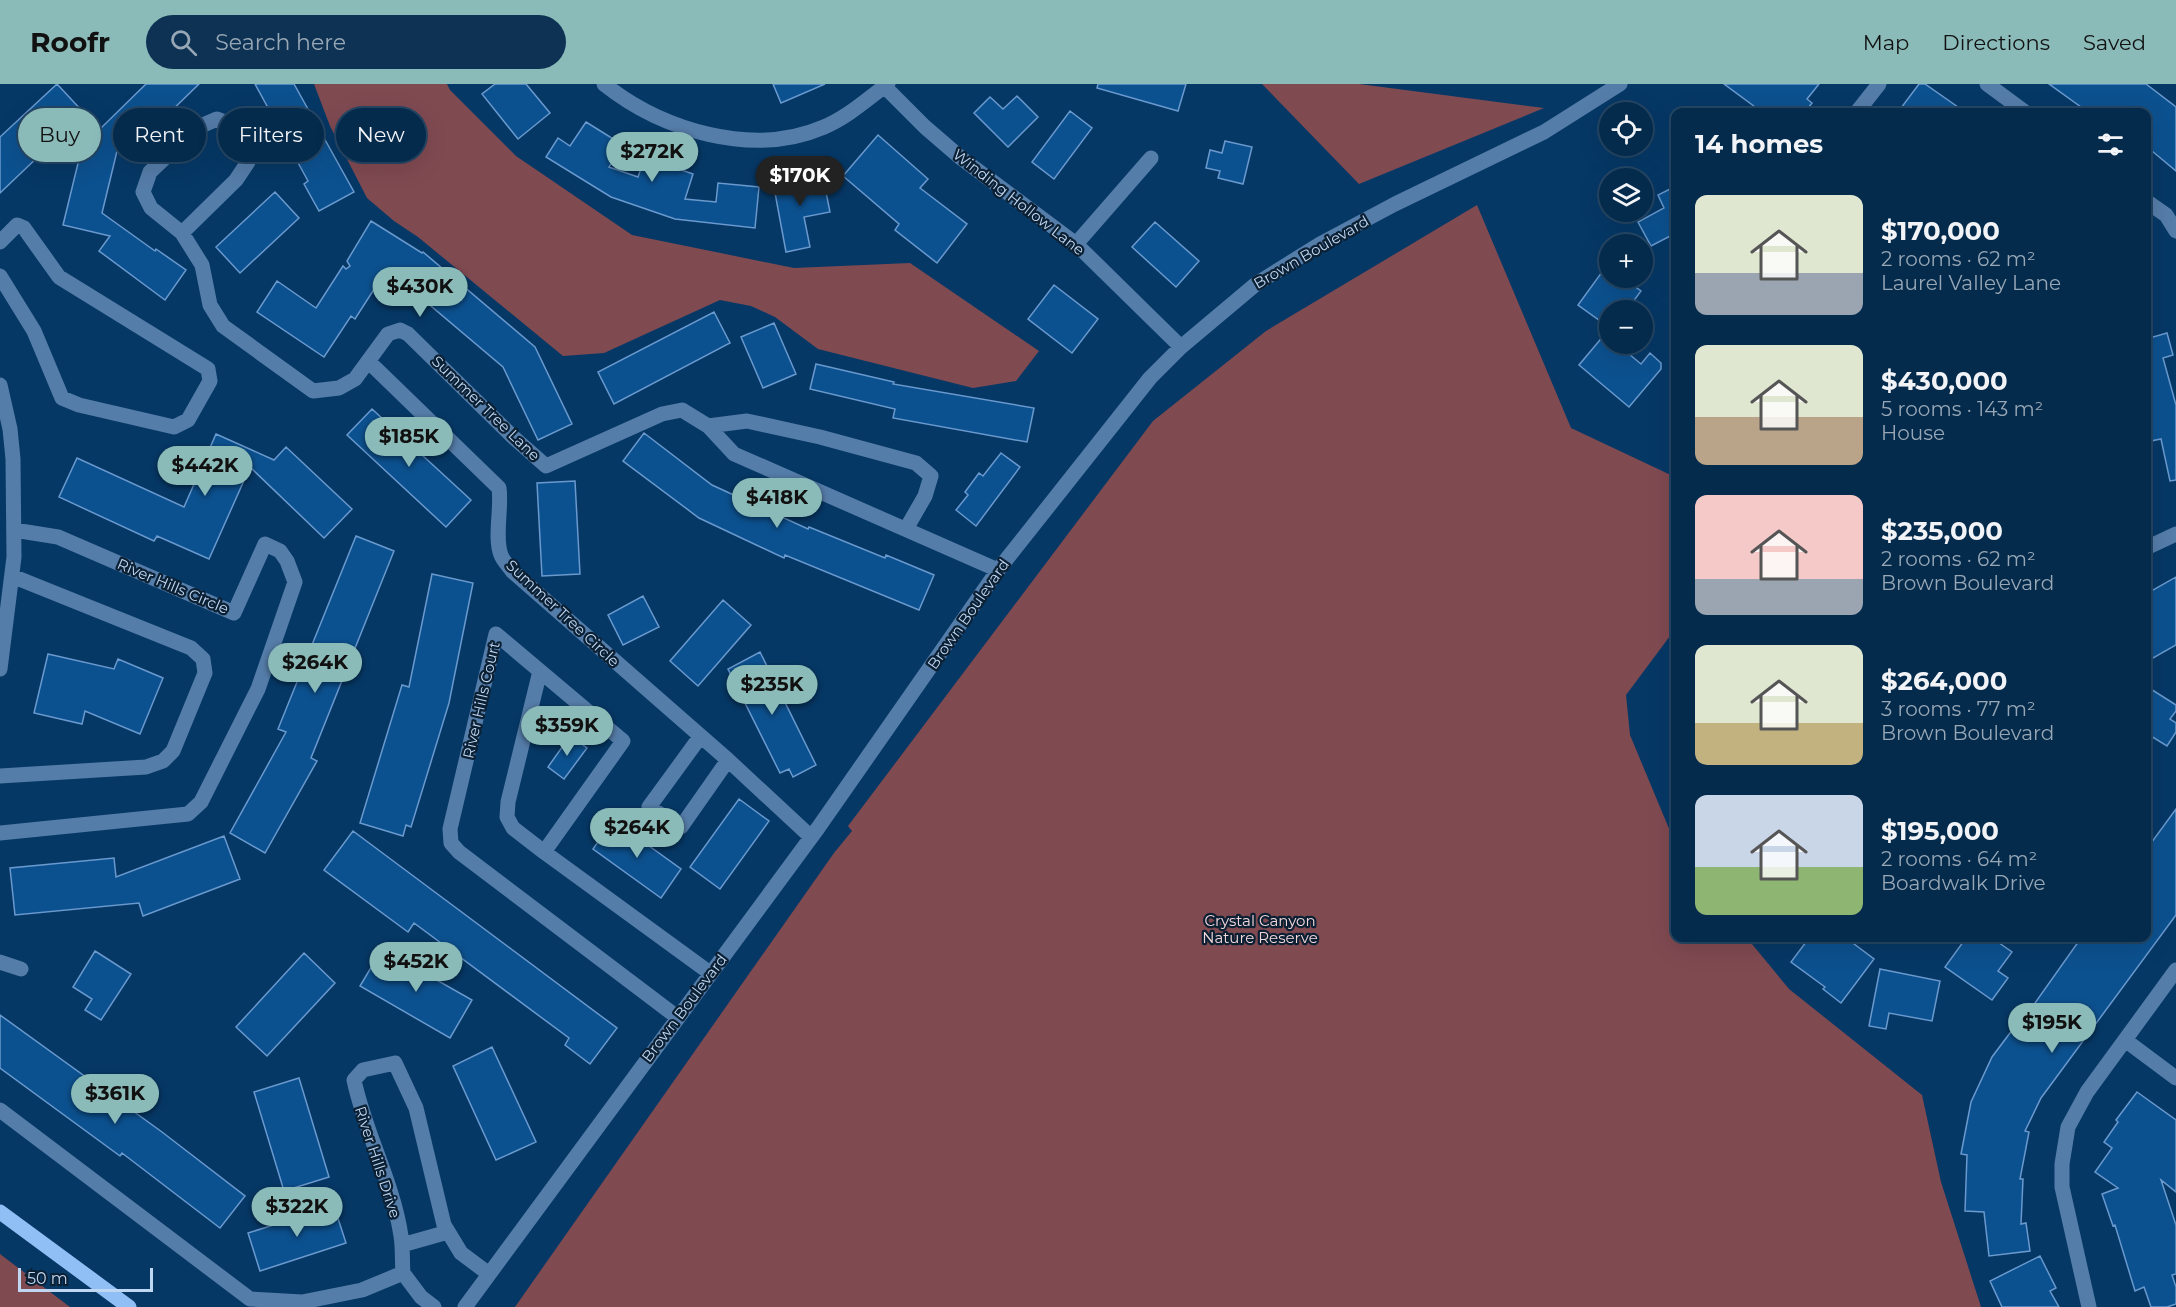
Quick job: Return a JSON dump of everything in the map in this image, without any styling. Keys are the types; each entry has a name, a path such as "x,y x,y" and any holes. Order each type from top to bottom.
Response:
{"main road":[{"path":"0,1212 129,1307"}],"street":[{"path":"604,84 635,105 691,131 766,141 796,137 823,128 844,117 885,85"},
{"name":"Brown Boulevard","path":"465,1307 811,837 998,570 1121,413 1181,346 1256,284 1320,244 1395,204 1544,132 1620,84"},
{"path":"1860,108 1879,84"},
{"path":"1987,84 2020,108"},
{"name":"Winding Hollow Lane","path":"885,85 925,127 961,158 1076,244 1181,346"},
{"name":"Summer Tree Lane","path":"182,232 236,180 248,162 246,144 233,125 217,119 196,128 150,171 143,192 152,208 182,232 202,265 210,305 223,326 313,391 339,388 355,379 388,334 400,330 408,334 512,436 546,466 662,414 682,410 708,426 734,454 998,570"},
{"path":"1076,244 1151,158"},
{"path":"2151,204 2166,214 2176,231"},
{"path":"0,242 17,225 24,228 59,276 208,369 210,381 188,420 174,427 79,405 62,398 34,331 0,276"},
{"name":"Summer Tree Circle","path":"368,362 499,488 501,500 498,518 501,555 512,571 729,760 811,837"},
{"path":"0,385 10,429 13,459 14,530 14,557 0,669"},
{"path":"708,426 747,421 820,437 916,463 931,476 925,496 906,529"},
{"name":"River Hills Circle","path":"0,833 188,814 201,802 258,689 295,582 287,561 280,551 265,544 234,613 58,537 14,530"},
{"path":"2151,546 2176,534"},
{"path":"0,776 146,768 163,761 173,751 205,673 203,659 191,648 12,576"},
{"name":"River Hills Court","path":"544,852 623,741 496,634 450,829 451,843 459,852 677,1017"},
{"path":"540,671 508,802 507,817 513,828 710,973"},
{"path":"700,737 649,807 681,827 729,760"},
{"path":"0,962 21,969"},
{"path":"2089,1307 2062,1187 2062,1164 2068,1127 2087,1092 2176,970"},
{"path":"2125,1040 2176,1078"},
{"name":"River Hills Drive","path":"403,1273 401,1236 386,1180 360,1108 354,1080 363,1070 395,1063 416,1108 444,1225 461,1253 489,1274"},
{"path":"0,1110 250,1299 302,1302 362,1290 403,1273 421,1297 434,1307"},
{"path":"402,1245 448,1232"}],"green space":[{"path":"314,84 447,84 450,90 516,156 632,235 794,268 910,263 1039,351 1016,381 973,388 818,349 775,317 751,306 720,300 604,353 563,356 367,198 348,162 426,162 426,108 336,108 336,138"},
{"path":"1262,84 1359,84 1544,108 1359,184"},
{"name":"Crystal Canyon Nature Reserve","path":"1477,205 1571,428 1671,475 1671,636 1626,695 1630,735 1671,833 1671,942 1750,942 1789,989 1922,1095 1941,1182 1981,1307 515,1307 834,853 852,831 848,826 1153,421 1266,331"},
{"path":"0,1254 70,1307 0,1307"}],"building":[{"path":"57,84 79,108 31,108"},
{"path":"146,84 199,84 174,108 121,108"},
{"path":"255,84 294,84 307,108 268,108"},
{"path":"495,84 526,84 550,113 518,139 482,94"},
{"path":"773,84 825,84 781,103"},
{"path":"1098,84 1186,84 1178,111 1097,88"},
{"path":"1724,84 1819,84 1807,99 1812,103 1808,108 1757,108"},
{"path":"1919,84 1925,84 1959,108 1901,108"},
{"path":"2049,84 2146,84 2176,107 2176,171 2151,150 2151,108 2082,108"},
{"path":"1017,96 1038,117 1008,147 974,113 990,97 1003,109"},
{"path":"1070,111 1092,128 1054,179 1032,162"},
{"path":"113,116 114,162 102,213 186,270 165,300 99,251 110,236 63,225 78,162 101,162 101,128"},
{"path":"18,120 18,162 33,162 0,193 0,137"},
{"path":"586,122 623,145 609,167 638,177 645,157 693,174 685,199 716,202 718,183 759,187 755,228 675,219 611,197 546,157 558,138 570,146"},
{"path":"878,135 928,179 920,188 967,224 937,263 895,230 899,224 843,176"},
{"path":"324,138 354,192 319,211 304,184 308,181 298,162 324,162"},
{"path":"1225,141 1252,147 1243,184 1218,178 1220,171 1206,168 1210,150 1222,153"},
{"path":"822,172 830,212 804,217 810,247 786,252 773,182"},
{"path":"1671,188 1671,236 1653,245 1653,234 1644,234 1638,222 1653,222 1653,214 1664,208 1658,195"},
{"path":"275,192 299,218 240,273 216,247"},
{"path":"371,221 423,252 535,347 572,424 538,440 503,367 387,269 355,319 351,316 324,357 257,312 277,281 316,308 343,266 346,269 350,266 347,261"},
{"path":"1155,222 1199,261 1176,287 1132,247"},
{"path":"1599,276 1599,288 1637,288 1641,291 1634,300 1599,300 1599,320 1578,305"},
{"path":"1054,285 1098,319 1072,353 1028,319"},
{"path":"714,312 730,343 614,404 598,372"},
{"path":"774,323 796,374 763,388 741,337"},
{"path":"2167,333 2173,355 2163,358 2176,405 2176,480 2170,481 2161,439 2151,441 2151,338"},
{"path":"1599,341 1599,354 1629,354 1641,364 1651,354 1661,363 1661,369 1629,407 1579,365"},
{"path":"816,364 894,382 893,384 1034,408 1027,442 893,418 895,409 810,389"},
{"path":"372,409 471,500 446,527 347,435"},
{"path":"644,433 712,485 808,529 809,527 885,558 886,555 934,575 919,610 785,555 784,558 699,518 623,461"},
{"path":"216,434 274,460 286,447 352,509 324,538 250,467 209,559 157,536 154,541 59,497 77,458 184,507"},
{"path":"1001,453 1020,467 976,526 956,510 968,495 965,492 979,473 983,476"},
{"path":"575,481 580,574 542,576 537,483"},
{"path":"356,536 394,551 311,758 317,761 265,853 230,833 286,732 278,729"},
{"path":"432,574 473,583 449,703 411,827 406,825 403,836 360,823 402,685 409,687"},
{"path":"2176,577 2176,645 2151,659 2151,591"},
{"path":"643,596 659,627 623,645 608,615"},
{"path":"723,600 751,625 698,686 670,661"},
{"path":"760,652 816,765 793,777 789,769 780,773 728,669"},
{"path":"48,654 114,669 118,659 163,678 140,734 85,711 82,724 34,713"},
{"path":"2151,689 2176,705 2176,711 2170,719 2176,723 2176,732 2167,746 2151,736"},
{"path":"570,736 587,748 564,779 548,767"},
{"path":"739,799 769,821 720,889 690,867"},
{"path":"2176,809 2176,915 2041,1098 2025,1131 2029,1132 2020,1179 2023,1179 2021,1224 2026,1223 2030,1251 1989,1256 1984,1212 1965,1211 1967,1155 1961,1154 1971,1102 1992,1057 2016,1025 2018,1027 2078,942 2151,942 2151,843"},
{"path":"613,820 681,869 661,898 593,849"},
{"path":"353,831 617,1028 590,1064 565,1045 569,1038 414,923 408,932 324,870"},
{"path":"224,836 240,879 143,916 139,903 15,915 10,868 114,858 116,877"},
{"path":"1806,942 1851,942 1874,959 1841,1003 1823,989 1825,987 1791,962"},
{"path":"1963,942 1998,942 2012,952 1998,971 2008,978 1992,1000 1945,967"},
{"path":"382,949 472,1000 450,1038 360,986"},
{"path":"95,951 131,974 101,1020 85,1010 92,999 73,987"},
{"path":"304,953 335,983 267,1056 236,1027"},
{"path":"1880,969 1940,981 1932,1021 1889,1013 1886,1029 1869,1026"},
{"path":"0,1015 162,1132 245,1196 220,1228 122,1153 120,1156 0,1068"},
{"path":"492,1047 536,1142 496,1160 453,1066"},
{"path":"299,1078 329,1177 284,1191 254,1092"},
{"path":"2137,1092 2176,1120 2176,1192 2161,1180 2176,1225 2176,1274 2172,1275 2176,1287 2176,1304 2167,1307 2151,1307 2144,1287 2135,1291 2115,1225 2113,1226 2102,1194 2118,1188 2095,1172 2112,1148 2104,1142 2118,1122 2116,1120"},
{"path":"334,1206 346,1243 260,1271 248,1233"},
{"path":"2040,1256 2056,1288 2050,1291 2059,1307 2002,1307 1990,1281"}]}
